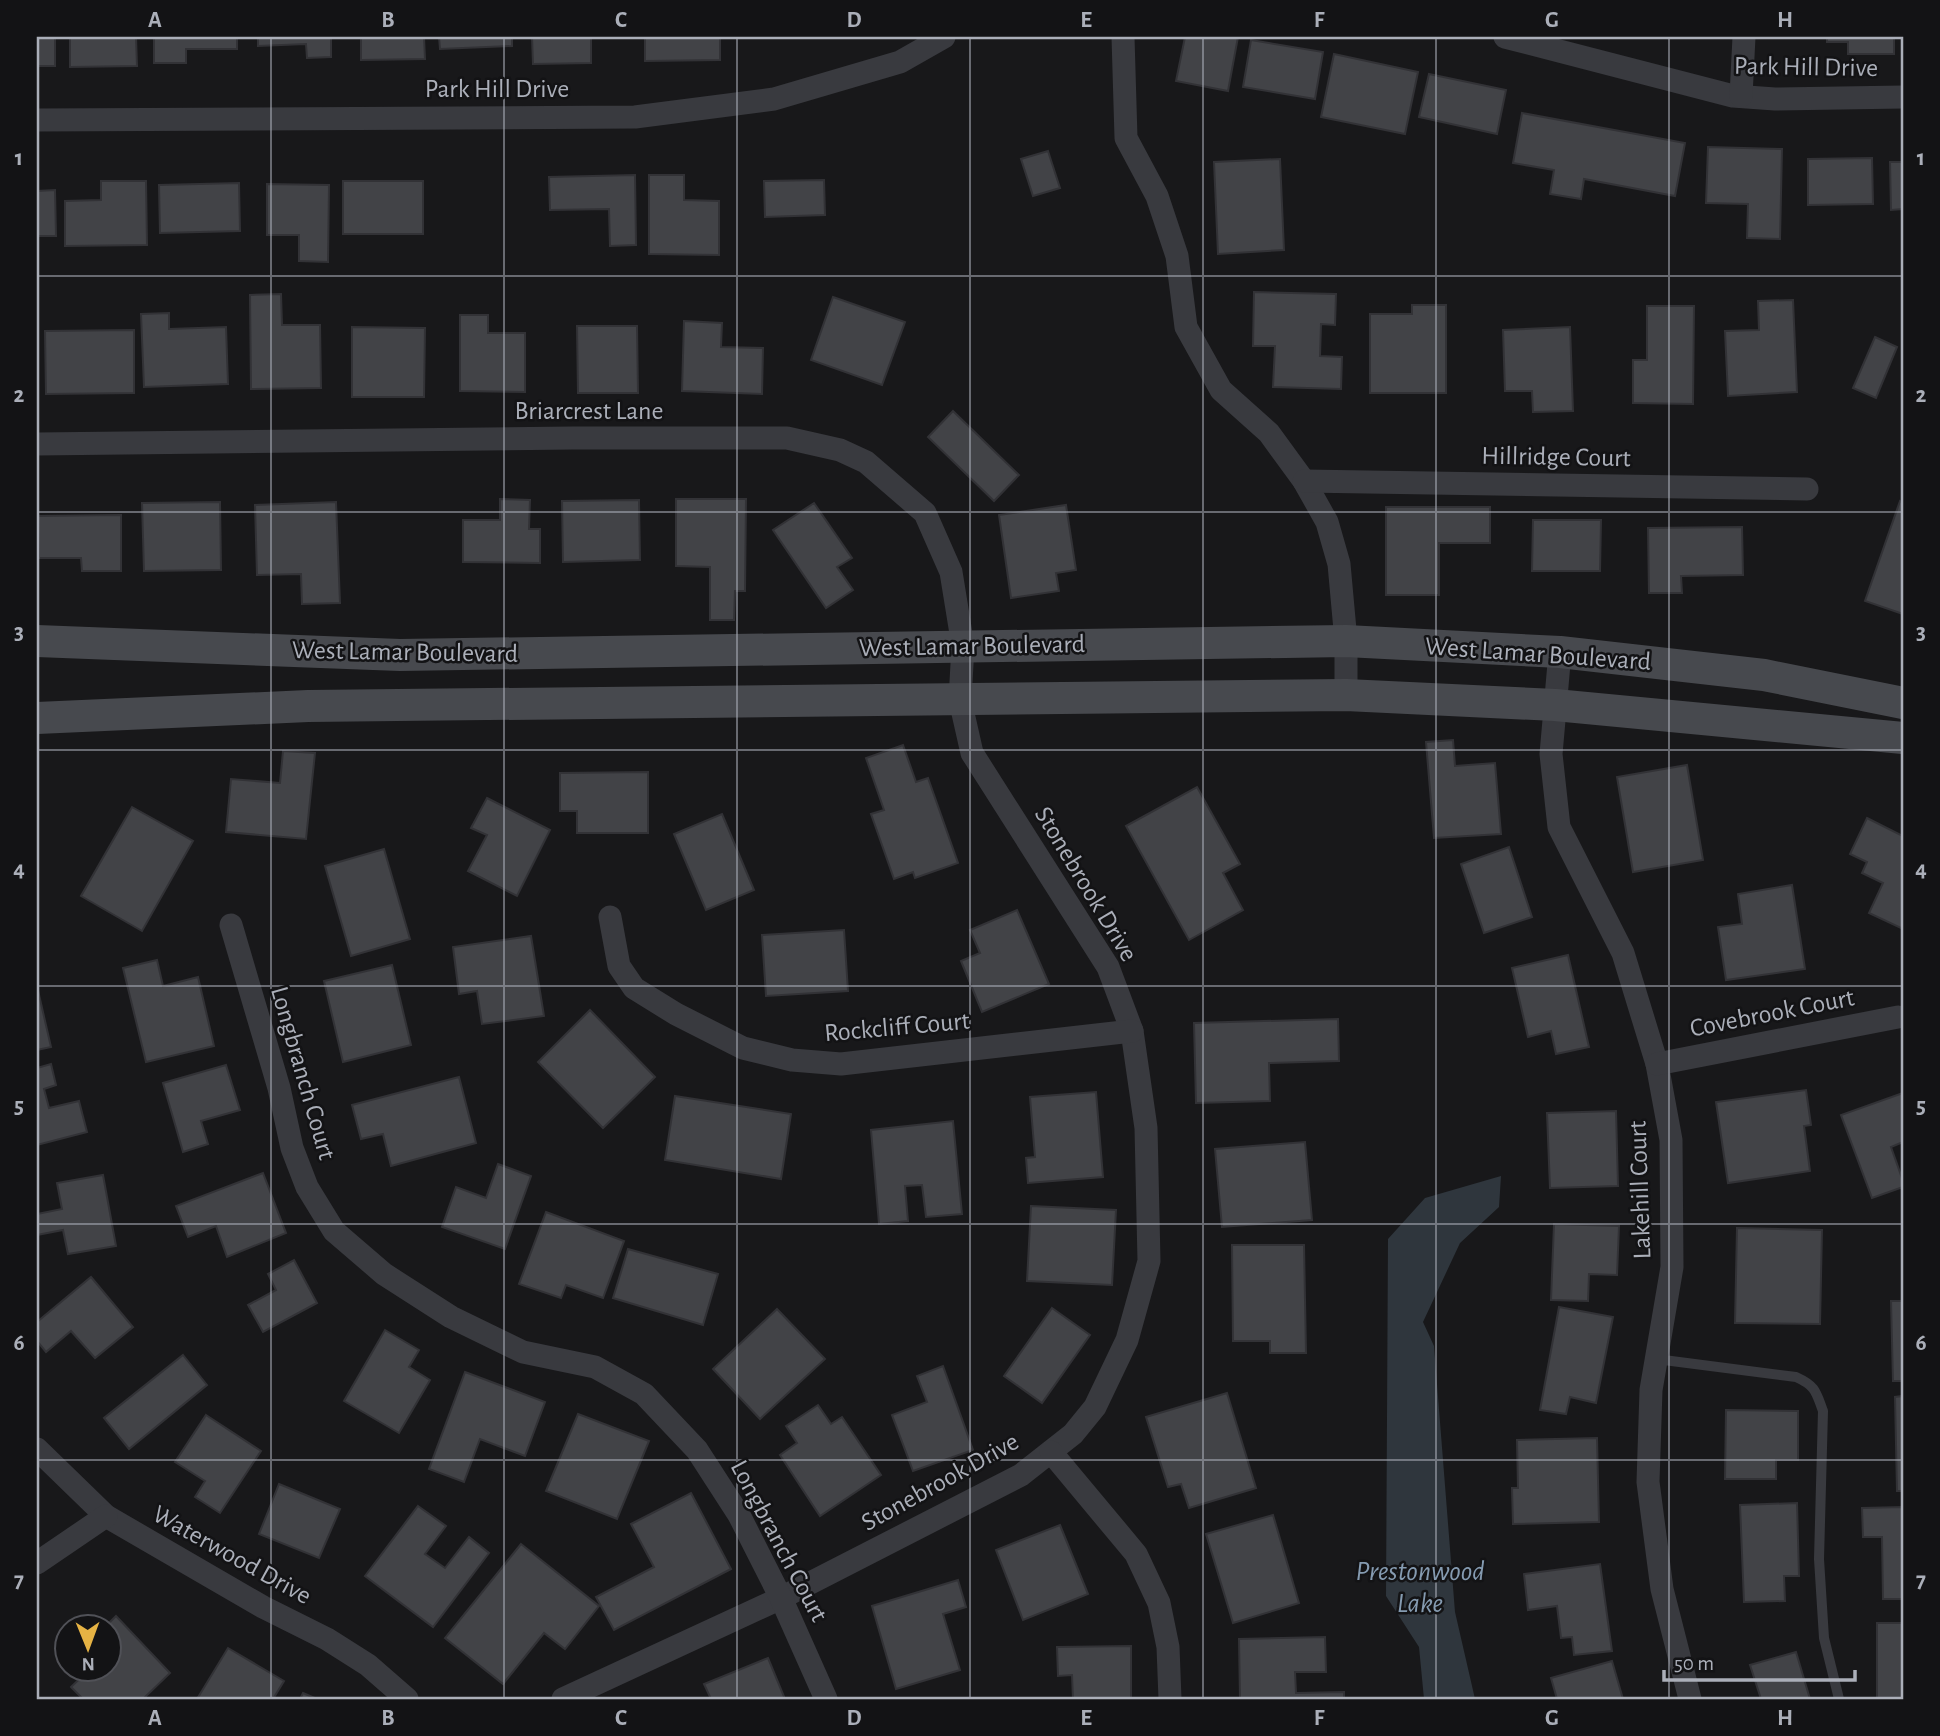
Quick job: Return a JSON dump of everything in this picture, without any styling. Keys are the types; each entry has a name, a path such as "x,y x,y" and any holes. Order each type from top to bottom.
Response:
{"main road":[{"name":"West Lamar Boulevard","path":"37,640 400,655 1346,641 1560,652 1763,676 1903,704"},
{"name":"West Lamar Boulevard","path":"37,718 308,706 1346,695 1555,705 1903,738"}],"street":[{"name":"Park Hill Drive","path":"37,120 635,117 774,99 900,62 944,37"},
{"path":"1123,37 1126,138 1157,196 1177,256 1186,327 1221,390 1269,433 1304,481 1327,522 1339,564 1346,641 1346,695"},
{"name":"Park Hill Drive","path":"1505,37 1733,96 1775,99 1903,97"},
{"path":"1741,96 1744,37"},
{"name":"Briarcrest Lane","path":"37,444 787,438 840,450 866,462 925,513 951,572 963,646 960,700"},
{"name":"Hillridge Court","path":"1304,481 1807,489"},
{"name":"Lakehill Court","path":"1560,652 1551,754 1559,827 1623,953 1657,1064 1671,1140 1672,1267 1651,1390 1648,1482 1662,1589 1690,1699"},
{"name":"Stonebrook Drive","path":"562,1699 781,1598 1021,1475 1073,1434 1095,1407 1127,1340 1149,1261 1146,1128 1132,1031 1108,967 972,753 960,700"},
{"name":"Rockcliff Court","path":"610,918 619,966 634,988 676,1014 743,1048 792,1060 841,1064 1132,1031"},
{"name":"Longbranch Court","path":"231,925 279,1088 292,1148 307,1187 334,1231 384,1274 452,1317 523,1352 595,1367 643,1394 697,1450 739,1515 781,1598 826,1699"},
{"name":"Covebrook Court","path":"1657,1064 1898,1017"},
{"name":"Waterwood Drive","path":"37,1449 106,1516 263,1607 327,1639 368,1665 407,1699"},
{"path":"1051,1452 1136,1554 1159,1603 1168,1647 1170,1699"},
{"path":"37,1563 106,1516"}],"lane":[{"path":"1656,1359 1796,1377 1809,1383 1815,1391 1823,1411 1819,1559 1825,1638 1839,1699"}],"water":[{"name":"Prestonwood Lake","path":"1501,1176 1499,1207 1460,1243 1423,1322 1434,1346 1455,1612 1475,1699 1424,1699 1419,1647 1386,1596 1388,1239 1425,1198"}],"building":[{"path":"37,37 55,37 55,66 37,66"},
{"path":"70,37 136,37 137,66 70,67"},
{"path":"154,37 237,37 237,49 186,49 186,63 154,63"},
{"path":"258,37 331,37 331,57 307,58 306,44 258,46"},
{"path":"361,37 424,37 425,59 361,60"},
{"path":"439,37 512,37 512,46 440,49"},
{"path":"532,37 591,37 591,63 533,64"},
{"path":"645,37 720,37 720,60 645,61"},
{"path":"1185,37 1238,37 1228,91 1176,81"},
{"path":"1827,37 1894,37 1894,54 1848,54 1848,42 1827,42"},
{"path":"1251,40 1323,52 1315,99 1243,87"},
{"path":"1334,54 1418,72 1405,134 1321,117"},
{"path":"1429,74 1506,90 1497,134 1419,117"},
{"path":"1522,113 1685,143 1675,196 1584,179 1581,199 1550,194 1554,170 1513,163"},
{"path":"1708,147 1782,149 1780,239 1747,238 1748,204 1706,203"},
{"path":"1048,151 1060,188 1033,196 1021,159"},
{"path":"1872,158 1873,204 1808,205 1808,159"},
{"path":"1280,159 1284,250 1218,254 1214,162"},
{"path":"1890,162 1903,162 1903,209 1891,210"},
{"path":"635,175 636,245 610,246 609,209 550,210 549,177"},
{"path":"649,175 684,175 684,200 719,201 719,255 649,254"},
{"path":"824,180 825,215 765,217 764,181"},
{"path":"101,181 146,181 147,245 65,246 65,201 101,200"},
{"path":"343,181 423,181 423,234 343,234"},
{"path":"239,183 240,231 160,233 159,185"},
{"path":"267,184 329,185 328,262 299,261 299,235 267,235"},
{"path":"55,190 56,236 37,236 37,191"},
{"path":"1254,292 1336,294 1335,325 1321,324 1320,356 1342,357 1341,389 1273,387 1275,346 1253,346"},
{"path":"281,294 282,325 320,325 321,388 251,389 250,295"},
{"path":"833,297 905,322 882,385 811,360"},
{"path":"1793,300 1797,392 1728,396 1725,331 1759,330 1758,301"},
{"path":"1412,305 1446,305 1446,393 1370,393 1370,314 1412,314"},
{"path":"1647,306 1694,306 1693,404 1633,403 1633,360 1647,360"},
{"path":"169,313 169,329 226,327 228,384 144,387 141,314"},
{"path":"460,315 488,315 488,333 525,333 525,392 460,391"},
{"path":"684,321 722,323 721,347 763,348 762,394 682,391"},
{"path":"577,326 637,326 638,393 578,393"},
{"path":"352,327 425,328 424,397 352,397"},
{"path":"1570,327 1573,411 1533,412 1532,391 1505,391 1503,330"},
{"path":"134,330 134,393 46,394 45,331"},
{"path":"1875,337 1897,347 1876,398 1853,388"},
{"path":"953,411 1019,475 994,501 928,437"},
{"path":"500,499 530,500 529,529 540,529 540,563 463,562 463,520 500,520"},
{"path":"676,499 746,499 745,591 735,591 734,620 710,620 710,567 676,566"},
{"path":"639,500 640,560 563,562 562,501"},
{"path":"1900,501 1903,503 1903,614 1865,601"},
{"path":"220,502 221,570 144,571 142,503"},
{"path":"336,502 340,603 302,604 301,574 257,575 255,505"},
{"path":"814,503 852,558 837,567 853,590 826,608 773,530"},
{"path":"1066,505 1076,570 1056,573 1059,591 1011,598 999,515"},
{"path":"1386,507 1490,507 1490,543 1439,543 1439,595 1386,595"},
{"path":"121,515 121,571 82,571 81,558 39,558 38,516"},
{"path":"1533,520 1601,520 1600,571 1532,571"},
{"path":"1742,527 1743,575 1681,576 1682,593 1649,593 1648,528"},
{"path":"1453,740 1455,766 1495,763 1501,834 1434,838 1426,742"},
{"path":"903,745 916,782 928,778 958,863 915,878 913,872 894,879 871,814 884,810 866,758"},
{"path":"283,751 315,753 306,839 226,832 231,779 280,783"},
{"path":"1687,765 1703,860 1633,872 1617,777"},
{"path":"648,772 648,833 577,833 577,811 560,811 560,773"},
{"path":"1197,787 1240,864 1223,873 1243,910 1189,940 1126,826"},
{"path":"487,798 550,830 517,896 468,871 487,835 471,828"},
{"path":"132,807 193,841 142,931 81,896"},
{"path":"722,814 754,890 706,910 674,834"},
{"path":"1867,818 1903,836 1903,929 1869,913 1883,883 1862,873 1867,862 1850,854"},
{"path":"1509,847 1532,917 1484,933 1461,864"},
{"path":"384,849 410,939 351,956 325,866"},
{"path":"1792,885 1805,969 1726,980 1718,927 1742,924 1738,894"},
{"path":"1017,910 1049,984 982,1012 961,961 980,953 970,930"},
{"path":"844,930 848,991 766,996 762,935"},
{"path":"531,936 544,1016 482,1024 477,991 459,994 453,947"},
{"path":"1568,955 1589,1047 1556,1054 1551,1031 1528,1037 1512,968"},
{"path":"157,960 163,986 198,977 214,1046 146,1062 123,968"},
{"path":"392,965 411,1045 343,1062 324,981"},
{"path":"37,986 51,1047 37,1050"},
{"path":"590,1010 655,1077 603,1128 538,1062"},
{"path":"1338,1019 1339,1061 1269,1063 1270,1101 1196,1103 1194,1023"},
{"path":"51,1064 56,1085 44,1089 49,1108 79,1101 87,1132 37,1145 37,1068"},
{"path":"226,1065 240,1110 201,1121 208,1144 183,1152 163,1083"},
{"path":"459,1077 476,1143 391,1166 383,1134 361,1139 352,1105"},
{"path":"1806,1090 1811,1125 1804,1126 1810,1171 1728,1183 1716,1102"},
{"path":"1096,1092 1103,1177 1028,1183 1026,1158 1035,1157 1030,1097"},
{"path":"1903,1093 1903,1142 1891,1147 1903,1187 1872,1198 1841,1115"},
{"path":"675,1096 791,1114 781,1179 665,1160"},
{"path":"1616,1111 1618,1186 1550,1188 1547,1113"},
{"path":"953,1121 962,1214 926,1217 922,1185 905,1186 908,1221 879,1224 871,1130"},
{"path":"1305,1142 1312,1220 1222,1227 1215,1149"},
{"path":"498,1164 531,1176 505,1249 442,1227 456,1187 486,1198"},
{"path":"263,1173 286,1233 227,1257 216,1226 188,1237 176,1206"},
{"path":"103,1175 116,1246 68,1254 63,1230 37,1235 37,1214 62,1209 57,1183"},
{"path":"1031,1206 1116,1210 1112,1285 1027,1281"},
{"path":"546,1212 624,1241 603,1298 566,1285 561,1298 519,1284"},
{"path":"1554,1224 1619,1226 1617,1275 1589,1274 1588,1301 1551,1300"},
{"path":"1737,1228 1822,1230 1820,1324 1735,1323"},
{"path":"1232,1245 1304,1245 1306,1353 1270,1353 1270,1341 1233,1341"},
{"path":"628,1249 718,1274 703,1325 613,1298"},
{"path":"294,1260 317,1303 263,1332 248,1305 276,1290 268,1274"},
{"path":"91,1277 133,1327 95,1358 71,1331 46,1352 37,1341 37,1322"},
{"path":"1891,1301 1903,1301 1903,1381 1893,1381"},
{"path":"1559,1307 1613,1317 1596,1403 1570,1397 1566,1414 1540,1410"},
{"path":"1052,1308 1090,1335 1042,1403 1004,1376"},
{"path":"777,1309 825,1359 760,1419 713,1369"},
{"path":"385,1330 419,1350 409,1367 430,1380 399,1433 344,1401"},
{"path":"183,1355 207,1385 129,1449 104,1418"},
{"path":"943,1366 973,1450 913,1471 892,1415 927,1402 917,1376"},
{"path":"465,1372 545,1402 525,1456 480,1439 464,1482 429,1469"},
{"path":"1227,1393 1256,1488 1189,1508 1181,1484 1168,1487 1146,1417"},
{"path":"1903,1396 1903,1491 1897,1491 1895,1397"},
{"path":"818,1405 831,1424 842,1417 881,1475 820,1516 780,1455 797,1443 786,1426"},
{"path":"1726,1410 1798,1411 1798,1460 1776,1460 1776,1479 1725,1479"},
{"path":"578,1414 649,1441 617,1519 546,1491"},
{"path":"206,1415 261,1451 220,1513 195,1497 205,1481 175,1462"},
{"path":"1597,1438 1599,1522 1513,1524 1512,1488 1518,1488 1517,1440"},
{"path":"279,1484 340,1509 319,1558 259,1534"},
{"path":"691,1493 731,1569 614,1630 596,1597 654,1567 631,1524"},
{"path":"1797,1503 1799,1576 1784,1576 1785,1601 1744,1602 1740,1505"},
{"path":"418,1506 446,1526 425,1554 445,1568 469,1537 489,1553 433,1627 365,1576"},
{"path":"1903,1507 1903,1599 1883,1599 1882,1537 1863,1537 1862,1508"},
{"path":"1273,1515 1299,1603 1233,1623 1206,1534"},
{"path":"1060,1525 1088,1594 1023,1620 996,1550"},
{"path":"521,1544 599,1606 565,1649 544,1633 503,1684 445,1638"},
{"path":"1600,1564 1612,1651 1574,1655 1572,1637 1561,1638 1557,1606 1528,1610 1524,1574"},
{"path":"958,1580 966,1607 943,1614 960,1670 896,1689 872,1606"},
{"path":"122,1622 170,1673 143,1699 83,1699 71,1687 74,1684 122,1684"},
{"path":"1877,1623 1903,1623 1903,1699 1877,1699"},
{"path":"1325,1637 1326,1672 1295,1672 1296,1693 1344,1692 1344,1699 1240,1699 1239,1639"},
{"path":"1131,1646 1131,1699 1073,1699 1072,1675 1058,1676 1057,1647"},
{"path":"228,1648 284,1681 273,1699 197,1699"},
{"path":"1796,1652 1810,1699 1761,1699 1750,1665"},
{"path":"768,1658 785,1699 711,1699 704,1684"},
{"path":"1612,1661 1623,1699 1557,1699 1551,1678"},
{"path":"303,1693 317,1699 300,1699"}]}
